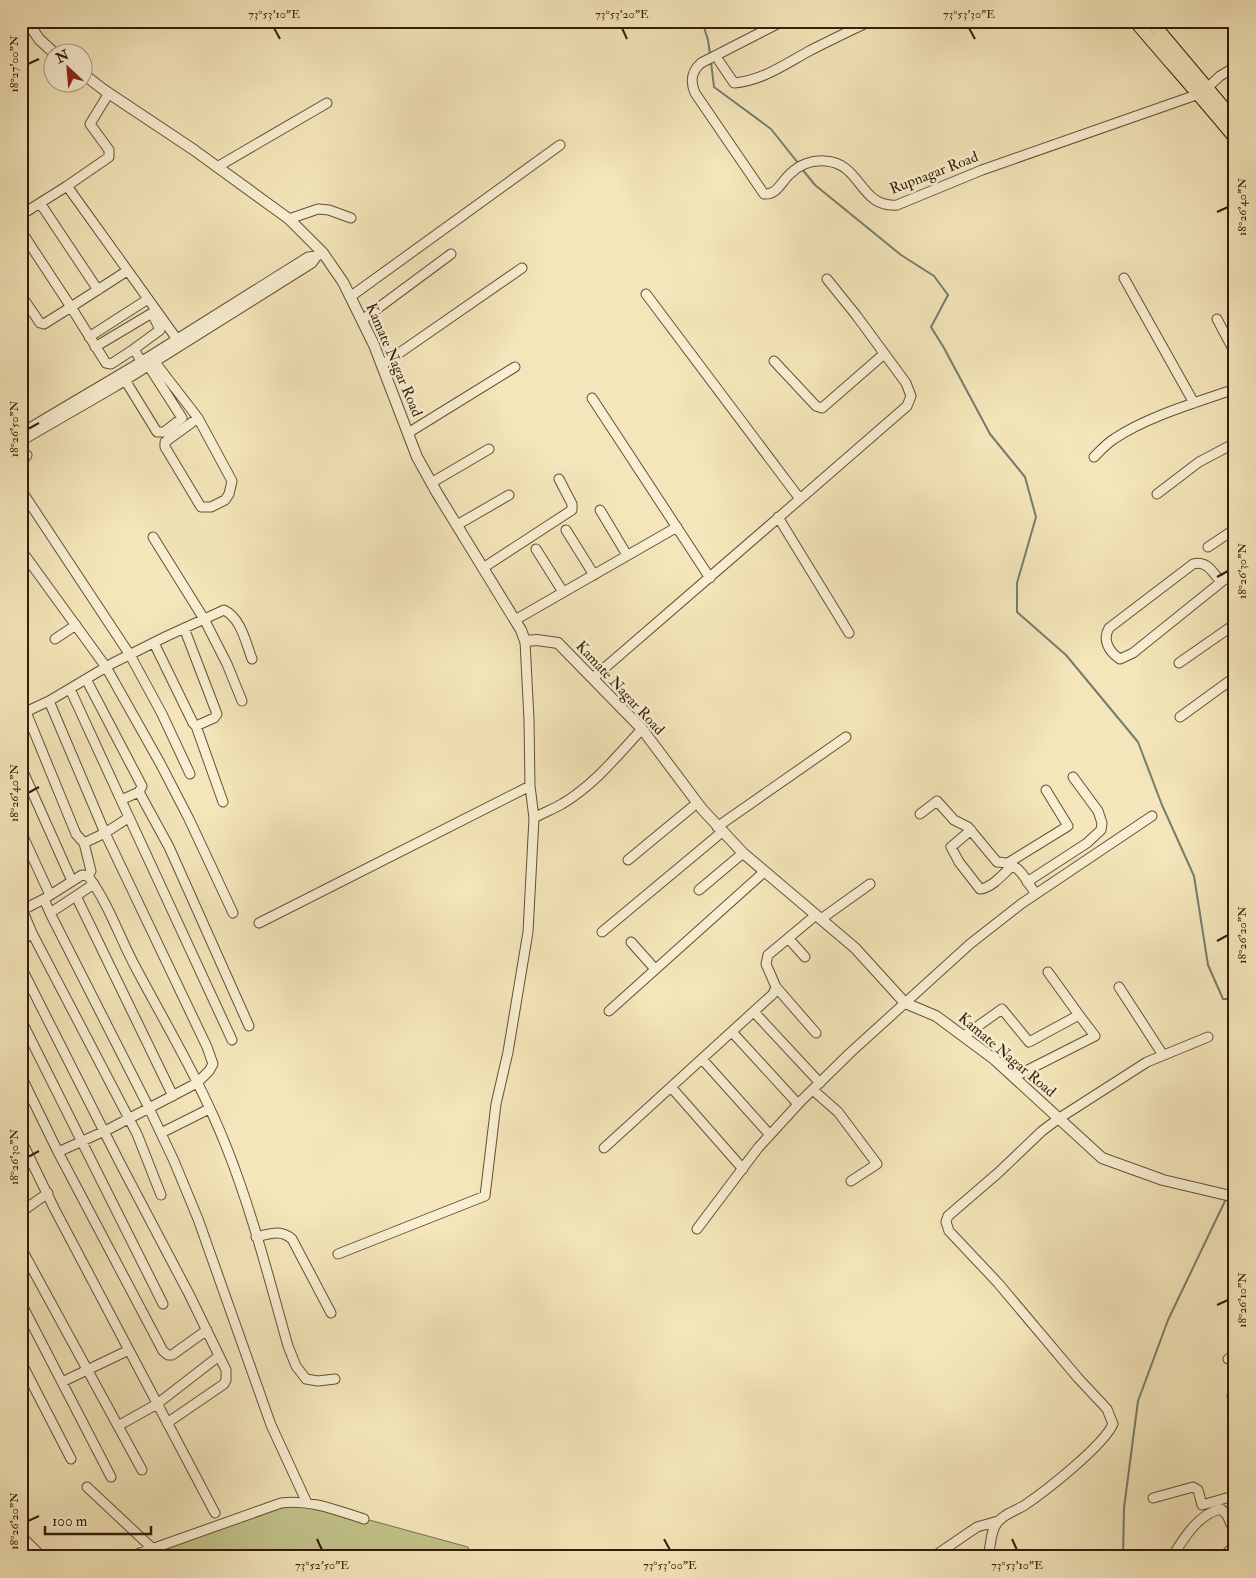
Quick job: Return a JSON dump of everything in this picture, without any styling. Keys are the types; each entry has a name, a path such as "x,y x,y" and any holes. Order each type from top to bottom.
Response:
{"main road":[{"path":"1135,21 1183,78 1203,91 1235,121"},
{"path":"1151,21 1235,138"}],"street":[{"path":"27,21 42,42"},
{"name":"Rupnagar Road","path":"783,21 717,59 706,60 694,69 692,76 695,93 764,194 774,192 790,173 799,167 827,161 842,166 854,175 871,198 888,206 897,205 982,170 1203,91"},
{"path":"717,59 734,83 746,82 764,75 871,21"},
{"path":"1203,91 1220,76 1235,67"},
{"name":"Kamate Nagar Road","path":"92,80 289,218 343,282 382,365 417,457 515,620 525,641 537,640 558,643 642,729 698,804 742,854 854,948 905,1003 936,1016 964,1036 1014,1077 1102,1158 1162,1180 1235,1197"},
{"path":"21,215 109,157 109,150 90,124 109,93"},
{"path":"217,167 327,103"},
{"path":"350,297 560,145"},
{"path":"67,186 179,342"},
{"path":"40,203 98,290"},
{"path":"289,218 318,209 329,210 351,218"},
{"path":"21,231 95,347 108,364 134,349 160,330 152,313 95,347"},
{"path":"362,320 451,254"},
{"path":"21,441 125,380 179,342 244,301 312,263 320,255"},
{"path":"382,365 522,268"},
{"path":"21,295 40,323 44,324 128,271"},
{"path":"593,678 800,500 910,402 909,390 827,278"},
{"path":"1124,278 1194,403"},
{"path":"646,294 800,500"},
{"path":"89,337 148,299"},
{"path":"1217,319 1235,353"},
{"path":"21,433 148,363 179,342"},
{"path":"134,349 198,418 232,482 229,494 225,500 212,507 202,508 165,447 165,442 198,418"},
{"path":"774,360 816,406 822,408 884,354"},
{"path":"125,380 157,432 164,432 182,418 148,363"},
{"path":"408,433 515,368"},
{"path":"1094,457 1113,439 1138,426 1194,403 1235,389"},
{"path":"592,398 710,578"},
{"path":"1157,494 1199,462 1235,443"},
{"path":"431,483 489,449"},
{"path":"21,464 27,455"},
{"path":"483,568 572,510 572,504 559,479"},
{"path":"21,490 130,655 162,714 190,774"},
{"path":"457,524 509,495"},
{"path":"600,510 627,555"},
{"path":"778,517 849,633"},
{"path":"515,620 677,527"},
{"path":"566,530 594,575"},
{"path":"1208,547 1235,530"},
{"path":"153,537 204,619 227,664 242,701"},
{"path":"536,549 563,592"},
{"path":"21,550 106,667 189,818 233,913"},
{"path":"1221,582 1206,566 1198,563 1193,564 1109,628 1106,634 1106,642 1109,650 1120,659 1126,658 1235,571"},
{"path":"88,876 91,871 84,843 76,834 24,713 49,701 106,667 224,610 231,613 237,621 252,659"},
{"path":"1179,663 1235,624"},
{"path":"55,638 76,625"},
{"path":"184,628 217,714 196,726"},
{"path":"338,1254 486,1196 496,1104 508,1052 528,932 534,818 530,786 529,711 525,641"},
{"path":"154,643 196,726 223,802"},
{"path":"1180,717 1235,677"},
{"path":"86,679 142,786 139,792 121,800"},
{"path":"70,689 232,1040"},
{"path":"49,701 104,832 213,1064 197,1083 104,1132 58,1152"},
{"path":"534,818 562,804 578,792 617,758 642,729"},
{"path":"602,932 719,829 846,737"},
{"path":"21,767 72,881"},
{"path":"1027,882 1087,843 1101,830 1102,823 1098,811 1073,777"},
{"path":"259,923 530,786"},
{"path":"971,830 951,847 959,862 980,889 985,889 1011,864 1068,826 1046,790"},
{"path":"139,792 172,854 249,1026"},
{"path":"920,814 937,801 954,820 971,830 997,862 1017,867 1036,894"},
{"path":"628,860 698,804"},
{"path":"697,1229 770,1135 798,1104 970,944 1036,894 1152,816"},
{"path":"84,843 128,818"},
{"path":"21,832 47,897 50,913 149,1108 198,1219 271,1425 307,1503"},
{"path":"699,890 742,854"},
{"path":"608,1011 764,872"},
{"path":"161,1195 137,1134 32,933 22,908 47,897 82,875 88,876 102,897 133,963 197,1083 226,1146 256,1237 288,1346 299,1371 306,1379 311,1381 335,1379"},
{"path":"50,913 94,884"},
{"path":"816,1033 776,986 766,964 766,958 788,938 870,884"},
{"path":"76,896 173,1096"},
{"path":"21,941 32,933"},
{"path":"788,938 805,957"},
{"path":"630,942 655,969"},
{"path":"21,967 104,1132 208,1330 227,1375 224,1384 167,1423"},
{"path":"1014,1077 1095,1036 1048,972"},
{"path":"604,1148 754,1012 773,994 776,986"},
{"path":"1119,987 1163,1055"},
{"path":"964,1036 1002,1009 1029,1042 1080,1015"},
{"path":"754,1012 838,1112 877,1164 851,1181"},
{"path":"21,1020 164,1304"},
{"path":"732,1032 798,1104"},
{"path":"933,1557 977,1527 998,1521 1027,1504 1066,1473 1109,1433 1113,1424 1107,1409 947,1227 948,1216 1036,1136 1058,1119 1147,1062 1208,1037"},
{"path":"702,1059 770,1135"},
{"path":"21,1076 58,1152 163,1351 168,1355 172,1355 208,1330"},
{"path":"671,1088 743,1169"},
{"path":"161,1133 209,1109"},
{"path":"21,1140 128,1350 215,1514"},
{"path":"21,1196 24,1210 48,1193"},
{"path":"256,1237 274,1233 286,1233 292,1239 331,1313"},
{"path":"21,1248 142,1470"},
{"path":"21,1303 111,1477"},
{"path":"62,1382 128,1350"},
{"path":"118,1426 157,1404 219,1356"},
{"path":"21,1362 71,1459"},
{"path":"1153,1498 1193,1487 1198,1490 1202,1505 1230,1496 1235,1498"},
{"path":"87,1488 152,1548"},
{"path":"129,1557 281,1503 295,1501 307,1503 364,1519"},
{"path":"1172,1557 1187,1532 1212,1511 1221,1509 1231,1523 1235,1533"},
{"path":"988,1557 993,1532 998,1521"},
{"path":"21,1536 42,1557"},
{"path":"1222,1557 1235,1545"}],"green space":[{"path":"296,1500 468,1547 472,1557 140,1557"},
{"path":"21,1540 39,1557 21,1557"}],"waterway":[{"path":"702,21 710,54"},
{"path":"711,62 714,87 771,129 798,163"},
{"path":"802,169 815,185 901,255 934,276 948,295 931,327 990,434 1025,477 1036,517 1017,583 1017,612 1066,655 1138,742 1162,805 1194,876 1208,965 1223,999 1235,999"},
{"path":"1230,1190 1235,1180"},
{"path":"1123,1557 1124,1508 1138,1401 1168,1320 1225,1201"}]}
